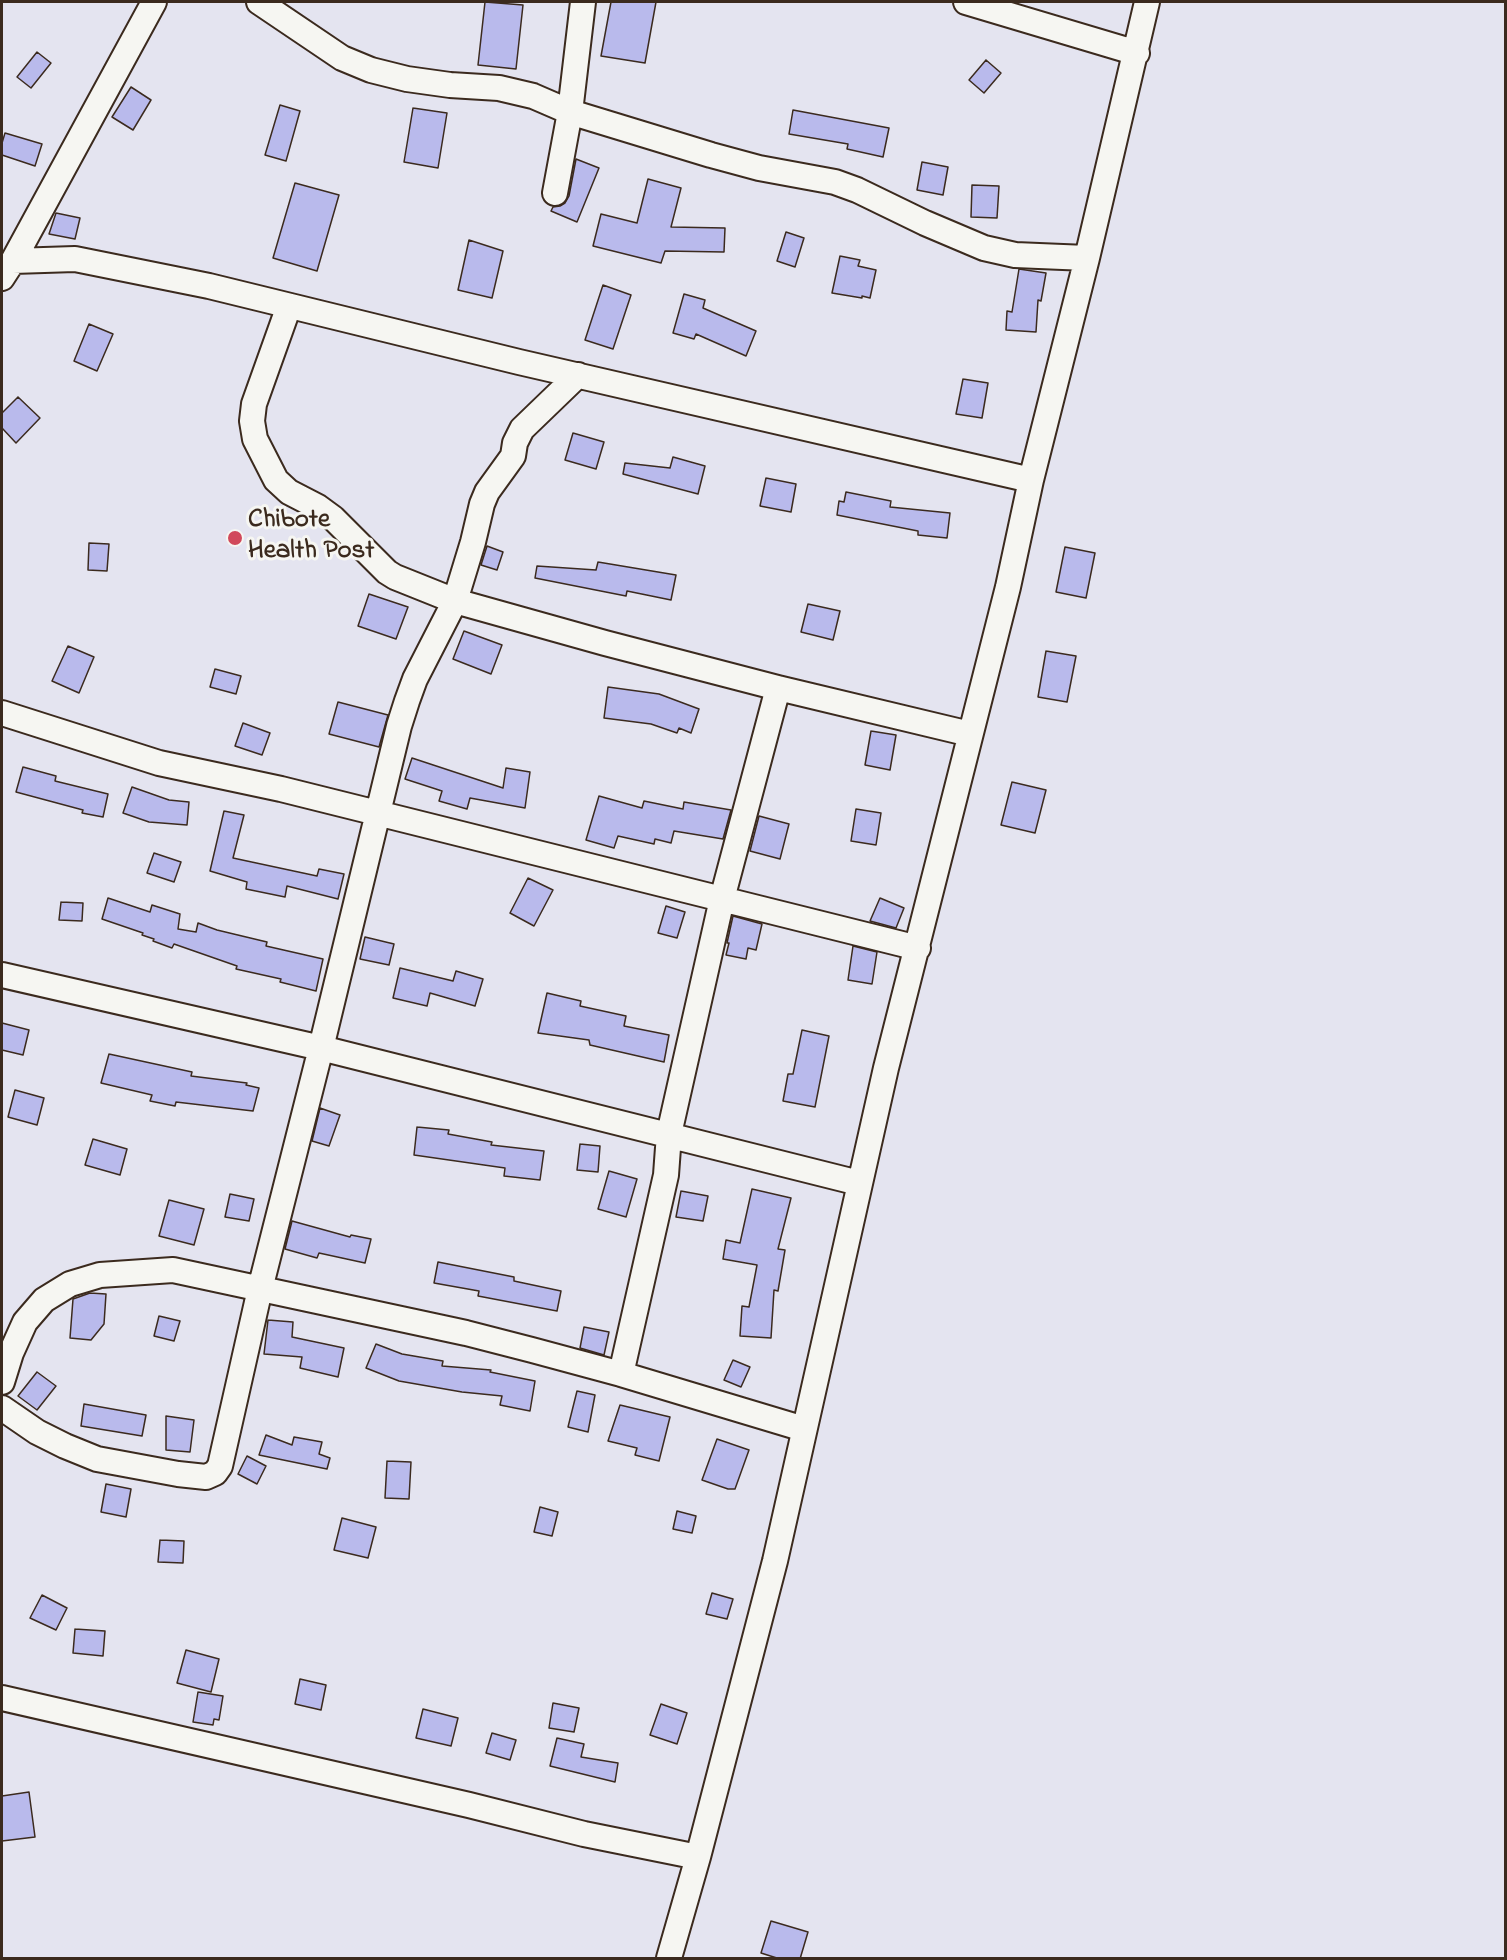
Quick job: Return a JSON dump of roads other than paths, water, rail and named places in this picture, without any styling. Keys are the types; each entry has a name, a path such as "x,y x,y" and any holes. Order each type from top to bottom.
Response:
{"street":[{"path":"7,269 154,2"},
{"path":"259,2 342,58 371,70 407,79 439,84 499,88 533,96 570,112 720,158 759,168 835,182 984,248 1015,255 1087,258"},
{"path":"555,193 570,112 583,2"},
{"path":"966,2 1137,53"},
{"path":"669,1959 775,1561 886,1068 1008,586 1148,2"},
{"path":"7,269 75,259 209,286 578,375 1032,480"},
{"path":"288,306 254,404 252,421 255,439 276,480 289,492 318,507 333,518 387,572 455,602 778,688 970,734"},
{"path":"2,1408 36,1432 97,1459 206,1477 215,1473 224,1457 260,1289 399,726 415,679 455,602 487,492 513,456 522,429 578,375"},
{"path":"621,1374 666,1175 669,1134 722,899 778,688"},
{"path":"2,713 159,764 262,785 379,813 918,948"},
{"path":"2,975 321,1048 859,1183"},
{"path":"2,1382 10,1353 25,1322 44,1300 70,1284 100,1275 173,1270 466,1333 621,1374 804,1429"},
{"path":"2,1698 469,1805 584,1834 698,1857"}],"place":[{"name":"Chibote Health Post","path":"235,538"}]}
